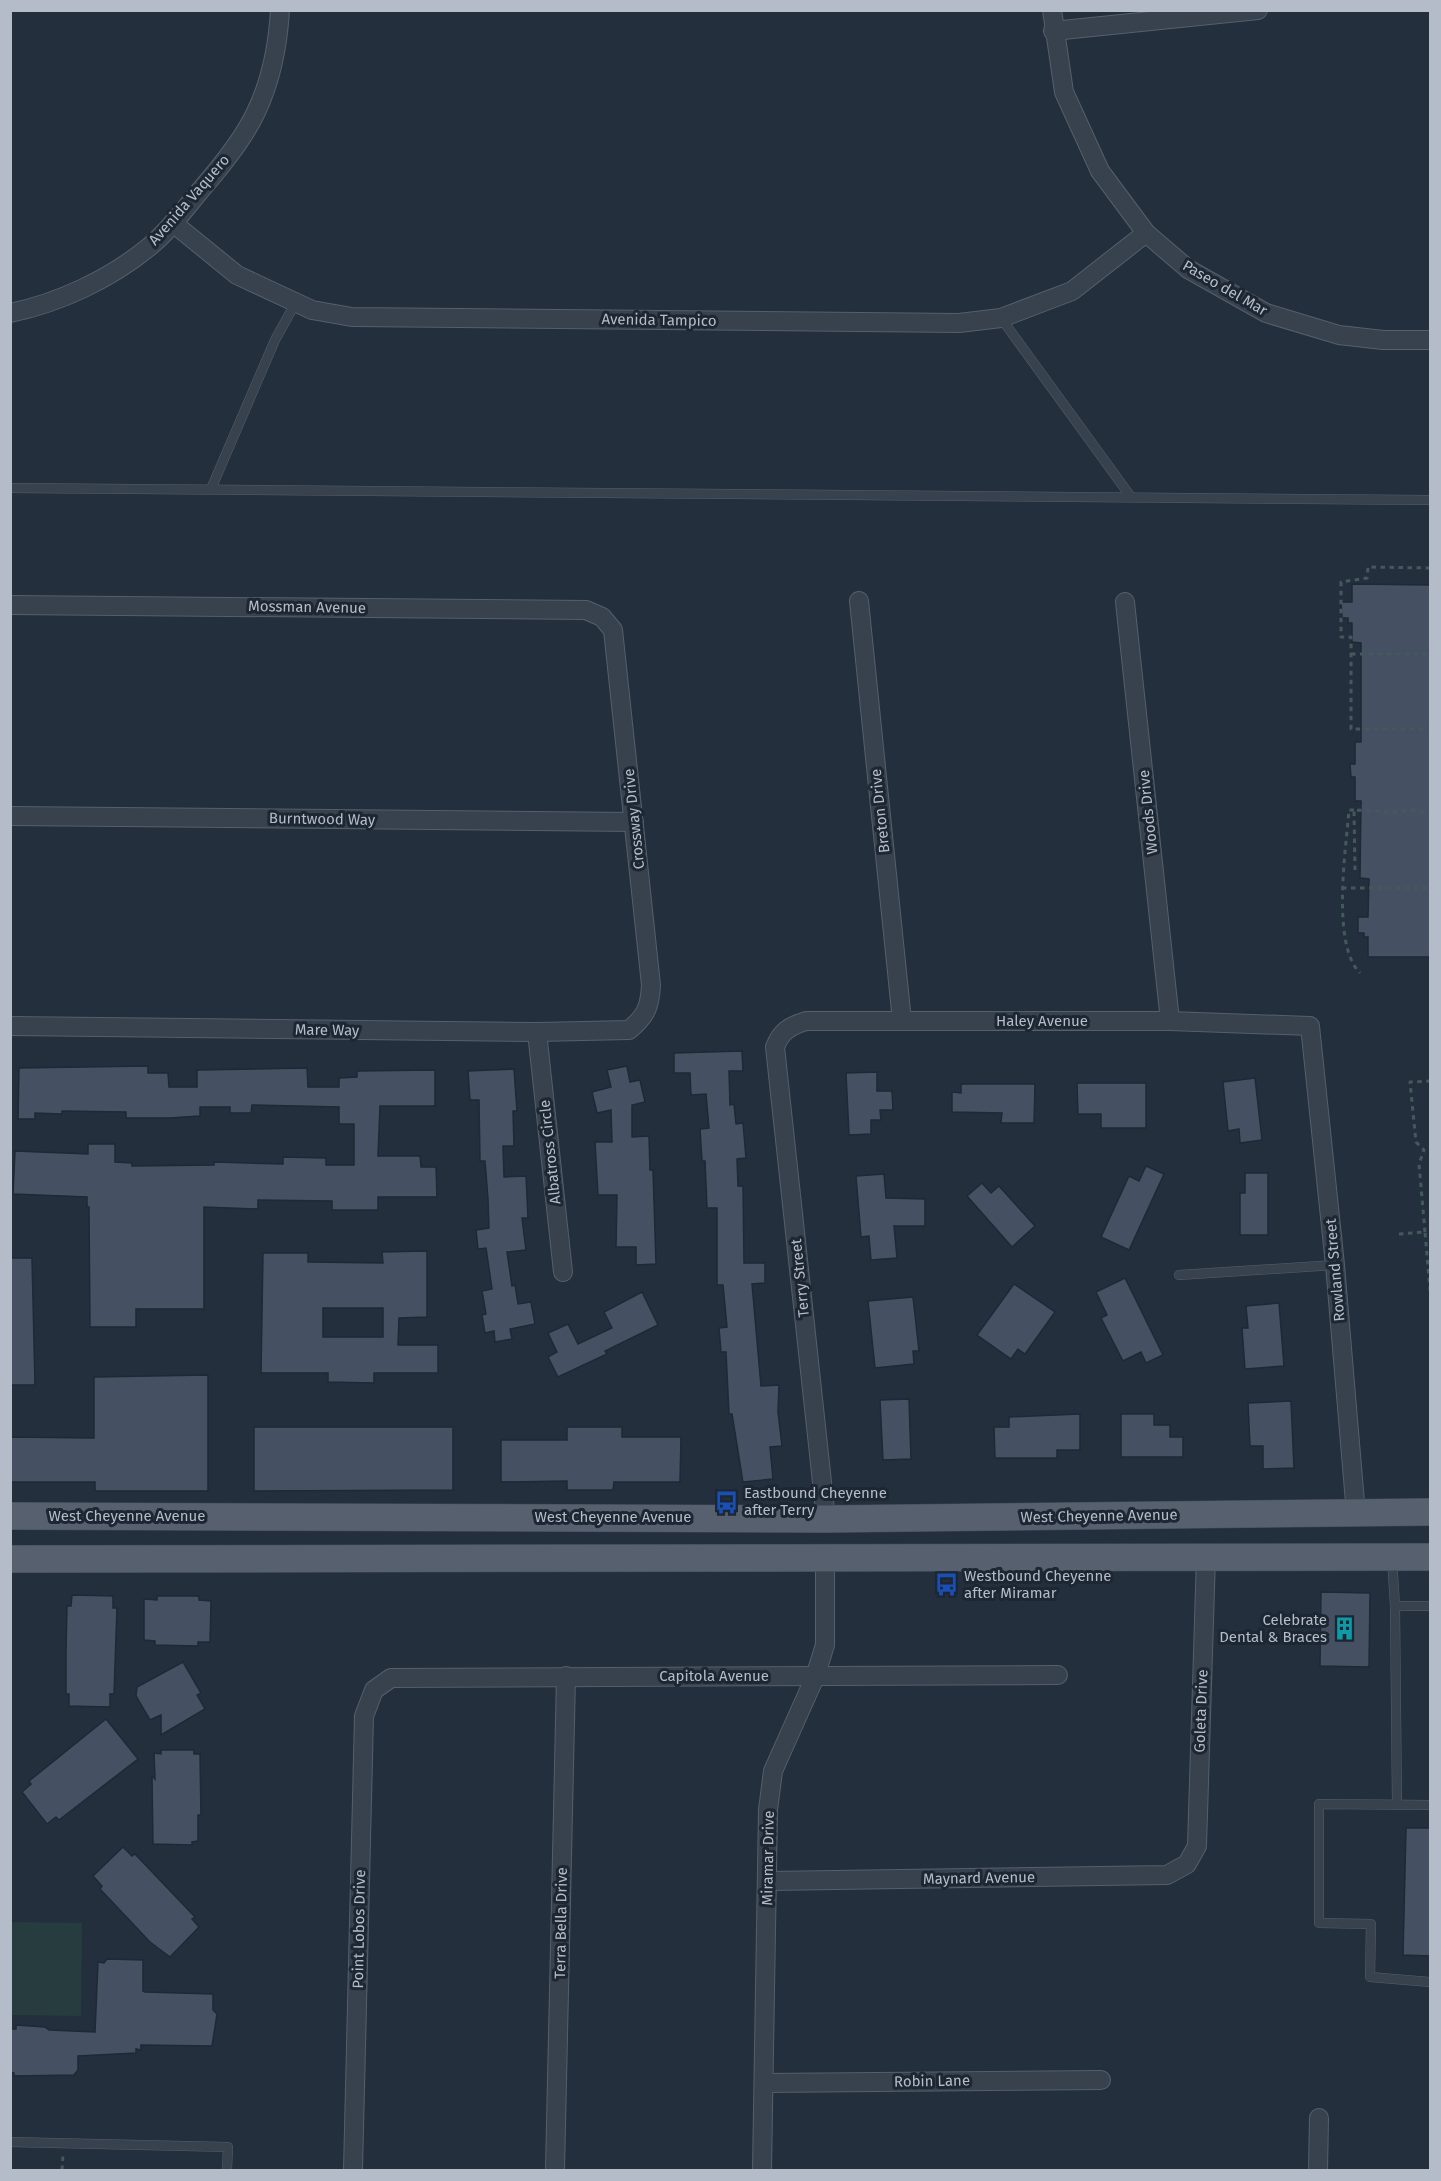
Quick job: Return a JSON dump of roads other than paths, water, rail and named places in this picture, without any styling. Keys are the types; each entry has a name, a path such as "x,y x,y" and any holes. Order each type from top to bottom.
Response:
{"main road":[{"name":"West Cheyenne Avenue","path":"10,1516 826,1519 1431,1512"},
{"path":"825,1557 842,1539 1020,1528 1053,1517"},
{"path":"568,1557 602,1548 809,1542 819,1533 826,1519"},
{"path":"10,1559 1431,1557"}],"street":[{"name":"Avenida Vaquero","path":"10,313 68,295 120,268 150,246 173,223 221,166 256,112 278,43 280,10"},
{"name":"Paseo del Mar","path":"1052,10 1053,31 1064,92 1100,171 1146,233 1188,270 1266,313 1339,335 1383,340 1431,340"},
{"path":"1053,31 1258,10"},
{"name":"Avenida Tampico","path":"173,223 237,275 312,310 352,317 960,323 1001,318 1072,291 1146,233"},
{"name":"Breton Drive","path":"859,601 902,1021"},
{"name":"Woods Drive","path":"1125,602 1170,1021"},
{"name":"Mossman Avenue","path":"10,604 586,610 602,617"},
{"name":"Crossway Drive","path":"602,617 613,630 651,985 650,1008 641,1021"},
{"name":"Burntwood Way","path":"10,816 634,822"},
{"name":"Mare Way","path":"10,1026 537,1032 629,1030 641,1021"},
{"name":"Haley Avenue","path":"779,1037 789,1027 806,1021 1170,1021 1310,1026"},
{"name":"Rowland Street","path":"1310,1026 1335,1265 1356,1514"},
{"name":"Albatross Circle","path":"537,1032 563,1272"},
{"name":"Terry Street","path":"779,1037 775,1047 826,1519"},
{"name":"Goleta Drive","path":"1187,1864 1197,1846 1206,1556"},
{"name":"Miramar Drive","path":"762,2170 768,1810 773,1771 815,1677 825,1645 825,1557"},
{"name":"Capitola Avenue","path":"374,1690 391,1678 1058,1675"},
{"name":"Terra Bella Drive","path":"555,2170 566,1676"},
{"name":"Point Lobos Drive","path":"353,2170 364,1716 374,1690"},
{"name":"Maynard Avenue","path":"768,1881 1167,1875 1187,1864"},
{"name":"Robin Lane","path":"764,2083 1101,2080"},
{"path":"1318,2170 1319,2118"}],"lane":[{"path":"211,489 275,340 296,302"},
{"path":"1001,318 1131,497"},
{"path":"10,488 1431,500"},
{"path":"1179,1275 1335,1265"},
{"path":"1392,1557 1395,1606 1397,1805"},
{"path":"1395,1606 1431,1606"},
{"path":"1431,1804 1319,1804 1319,1923 1371,1924 1370,1977 1431,1982"},
{"path":"10,2142 228,2147 227,2170"}],"place":[{"name":"Eastbound Cheyenne after Terry","path":"726,1502"},
{"name":"Westbound Cheyenne after Miramar","path":"946,1585"},
{"name":"Celebrate Dental & Braces","path":"1345,1629"}]}
